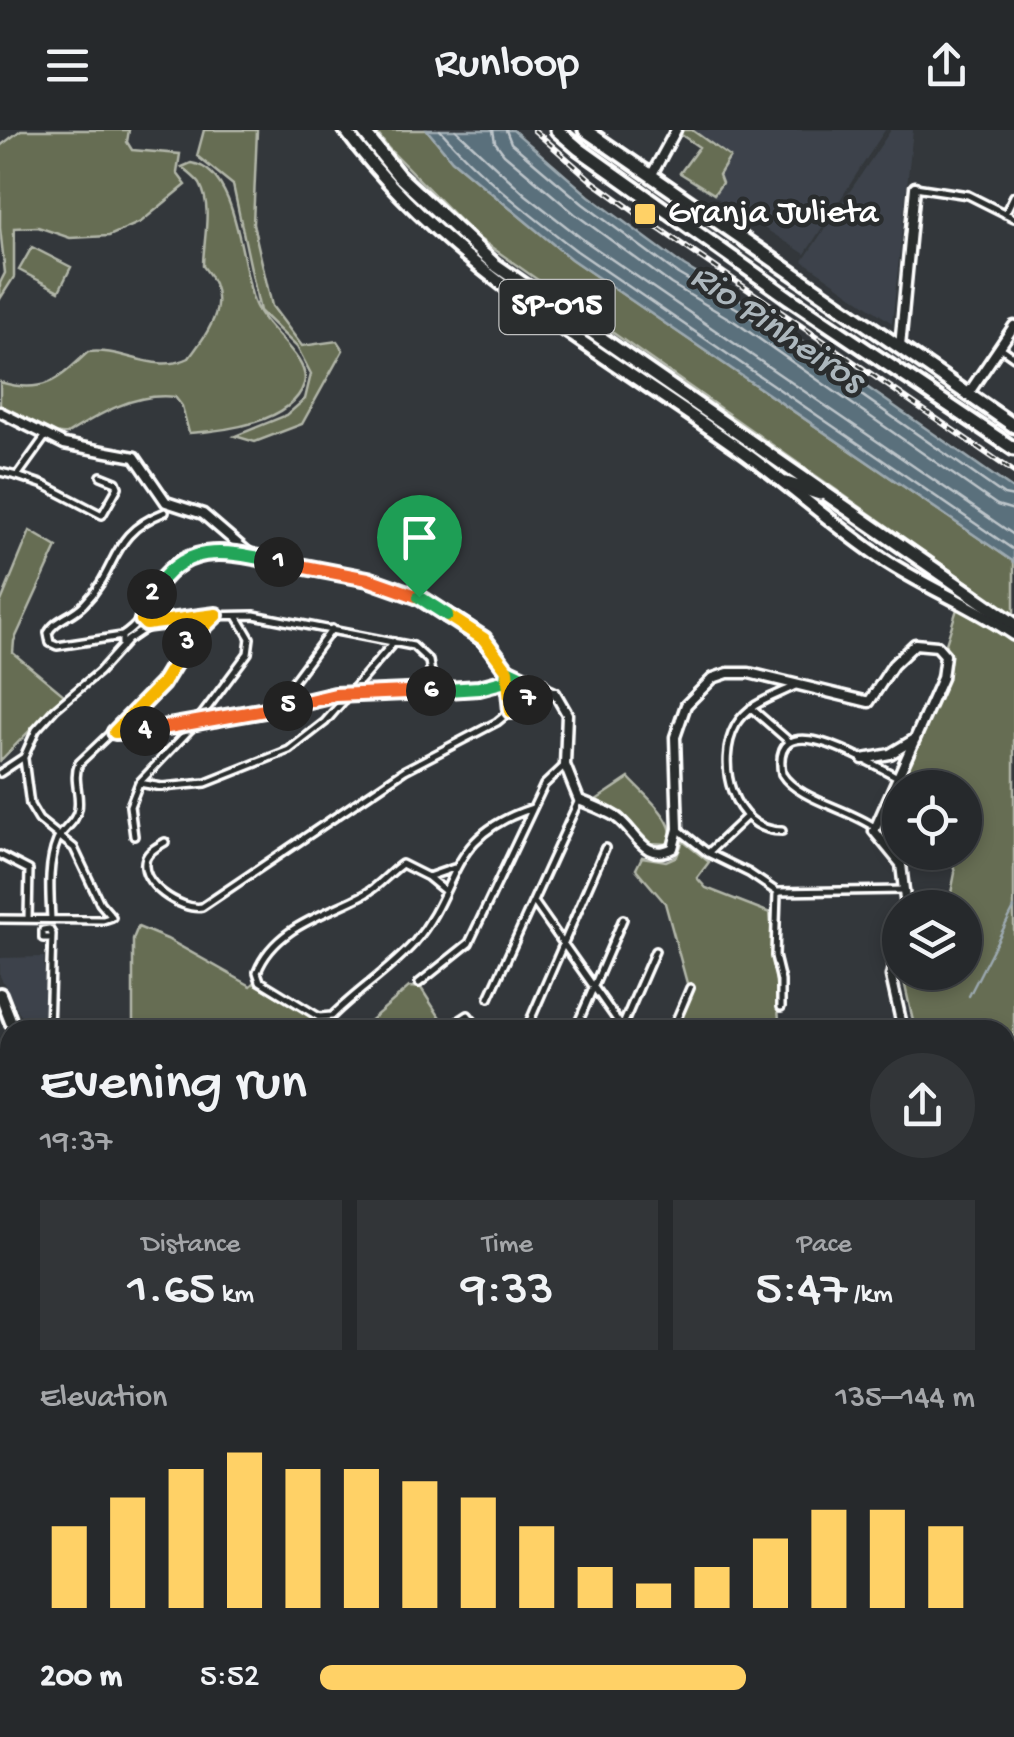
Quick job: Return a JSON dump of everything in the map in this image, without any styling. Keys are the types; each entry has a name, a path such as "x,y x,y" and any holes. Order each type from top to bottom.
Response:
{"highway":[{"name":"SP-015","path":"362,130 398,175 494,264 1014,624"},
{"path":"557,130 578,150 789,298 1013,448"},
{"path":"585,130 1014,426"},
{"path":"786,482 832,498"}],"main road":[{"path":"345,130 373,168 402,197 490,274 786,482 880,557 976,608 1014,634"},
{"path":"0,994 9,1020"}],"street":[{"path":"651,176 676,130"},
{"path":"900,347 915,188 968,195 1014,218"},
{"path":"1005,214 1014,196"},
{"path":"968,394 1014,326"},
{"path":"1000,347 1014,357"},
{"path":"0,412 45,438 76,448 135,457 166,502 203,514 253,556"},
{"path":"17,476 45,438"},
{"path":"0,472 44,485 102,515 118,487 116,482 100,476"},
{"path":"166,512 133,527 85,604 52,625 48,640 57,646 122,636 142,620 160,581 176,566 193,556 218,551 368,579 419,597 470,628 507,670 558,696 567,714 565,765 579,800 616,818 649,851 664,852 673,848 678,829 675,742 686,705 718,676 749,673 869,702 902,654 915,644 937,646 945,656 945,668 901,770"},
{"path":"134,836 130,806 139,783 196,723 248,653 250,638 236,614"},
{"path":"0,774 24,757 43,721 99,672 122,646 150,625 236,614 276,618 413,646 426,656 434,691"},
{"path":"51,919 51,863 60,835 74,821 78,810 74,781 79,763 162,684 197,631 216,615"},
{"path":"142,620 150,625"},
{"path":"273,709 332,630"},
{"path":"122,636 122,646"},
{"path":"139,783 192,786 257,765 305,741 394,642"},
{"path":"507,670 511,711"},
{"path":"507,696 516,676"},
{"path":"115,732 196,723 347,694 479,688 506,681"},
{"path":"165,842 148,854 148,877 184,907 202,907 405,770 468,740 541,686"},
{"path":"782,831 760,827 746,817 731,787 730,750 736,725 751,708 796,686"},
{"path":"751,708 790,742"},
{"path":"874,827 788,784 781,762 790,742 814,738 884,770"},
{"path":"863,759 890,754 915,739"},
{"path":"0,918 111,918 78,853 39,820 30,806 24,757"},
{"path":"419,982 470,943 544,786 565,765"},
{"path":"489,998 579,800"},
{"path":"445,891 402,864 367,892 294,928 266,956 257,972 260,981 319,1017 332,1016 417,940 445,891 456,866 470,846 492,826 533,808"},
{"path":"882,810 874,827 875,836 901,864 905,890"},
{"path":"708,853 746,817"},
{"path":"678,829 708,853 777,892 882,890"},
{"path":"530,1020 604,848"},
{"path":"0,854 29,870 28,919"},
{"path":"428,877 456,866"},
{"path":"777,892 775,956 781,1007"},
{"path":"533,901 616,1020"},
{"path":"580,1020 624,919"},
{"path":"49,1020 51,938"},
{"path":"626,1020 655,951"},
{"path":"676,1020 690,988"},
{"path":"894,990 901,1020"}],"shaded area":[{"path":"683,130 885,130 805,254 679,174 699,147 680,134"},
{"path":"891,130 913,130 892,323 803,261"},
{"path":"44,957 44,1020 22,1018 0,976 0,958"}],"green space":[{"path":"21,130 129,130 127,142 132,150 180,154 177,173 186,185 141,222 109,236 70,238 38,227 14,228 14,277 0,299 0,283 5,273 0,228 0,146"},
{"path":"204,130 257,130 253,224 272,306 302,346 337,341 343,350 302,424 255,442 235,436 287,415 305,399 311,374 297,347 260,311 233,185 197,156"},
{"path":"375,130 427,130 452,160 571,259 1014,562 1014,615 474,235"},
{"path":"692,130 730,157 714,194 680,173 699,147 680,134"},
{"path":"191,163 207,169 228,200 254,302 305,374 297,397 286,408 254,422 189,433 182,406 175,397 132,401 67,434 41,430 0,408 0,382 39,386 58,377 88,352 164,364 189,358 211,324 217,302 212,278 203,266 207,214 204,193 182,167"},
{"path":"32,247 71,267 59,291 19,270"},
{"path":"30,531 57,547 14,641 13,653 64,695 0,761 0,604"},
{"path":"957,609 1014,639 1014,1020 913,1020 906,990 982,990 982,890 952,890 954,870 982,870 982,770 906,770"},
{"path":"629,778 665,817 670,844 650,843 622,813 596,800"},
{"path":"683,841 709,862 697,878 706,888 770,913 779,1020 675,1017 688,987 665,903 636,869 642,857 666,861 677,856"},
{"path":"138,927 167,939 318,1020 133,1020 133,939"},
{"path":"409,987 421,988 442,1020 371,1020"}],"water":[{"name":"Rio Pinheiros","path":"427,130 513,130 589,196 684,266 748,304 1014,490 1014,562 571,259 452,160"}],"waterway":[{"path":"969,996 1014,908"}],"railway":[{"path":"534,130 592,181 642,217 1014,472"}],"place":[{"name":"Granja Julieta","path":"645,214"}],"route":[{"path":"419,597 368,579 253,556 218,551 193,556 160,581 142,620 150,625 216,615 181,651 162,684 115,732 184,726 335,695 479,688 506,681 507,670 541,686 511,711 507,670 484,639 419,597"}]}
